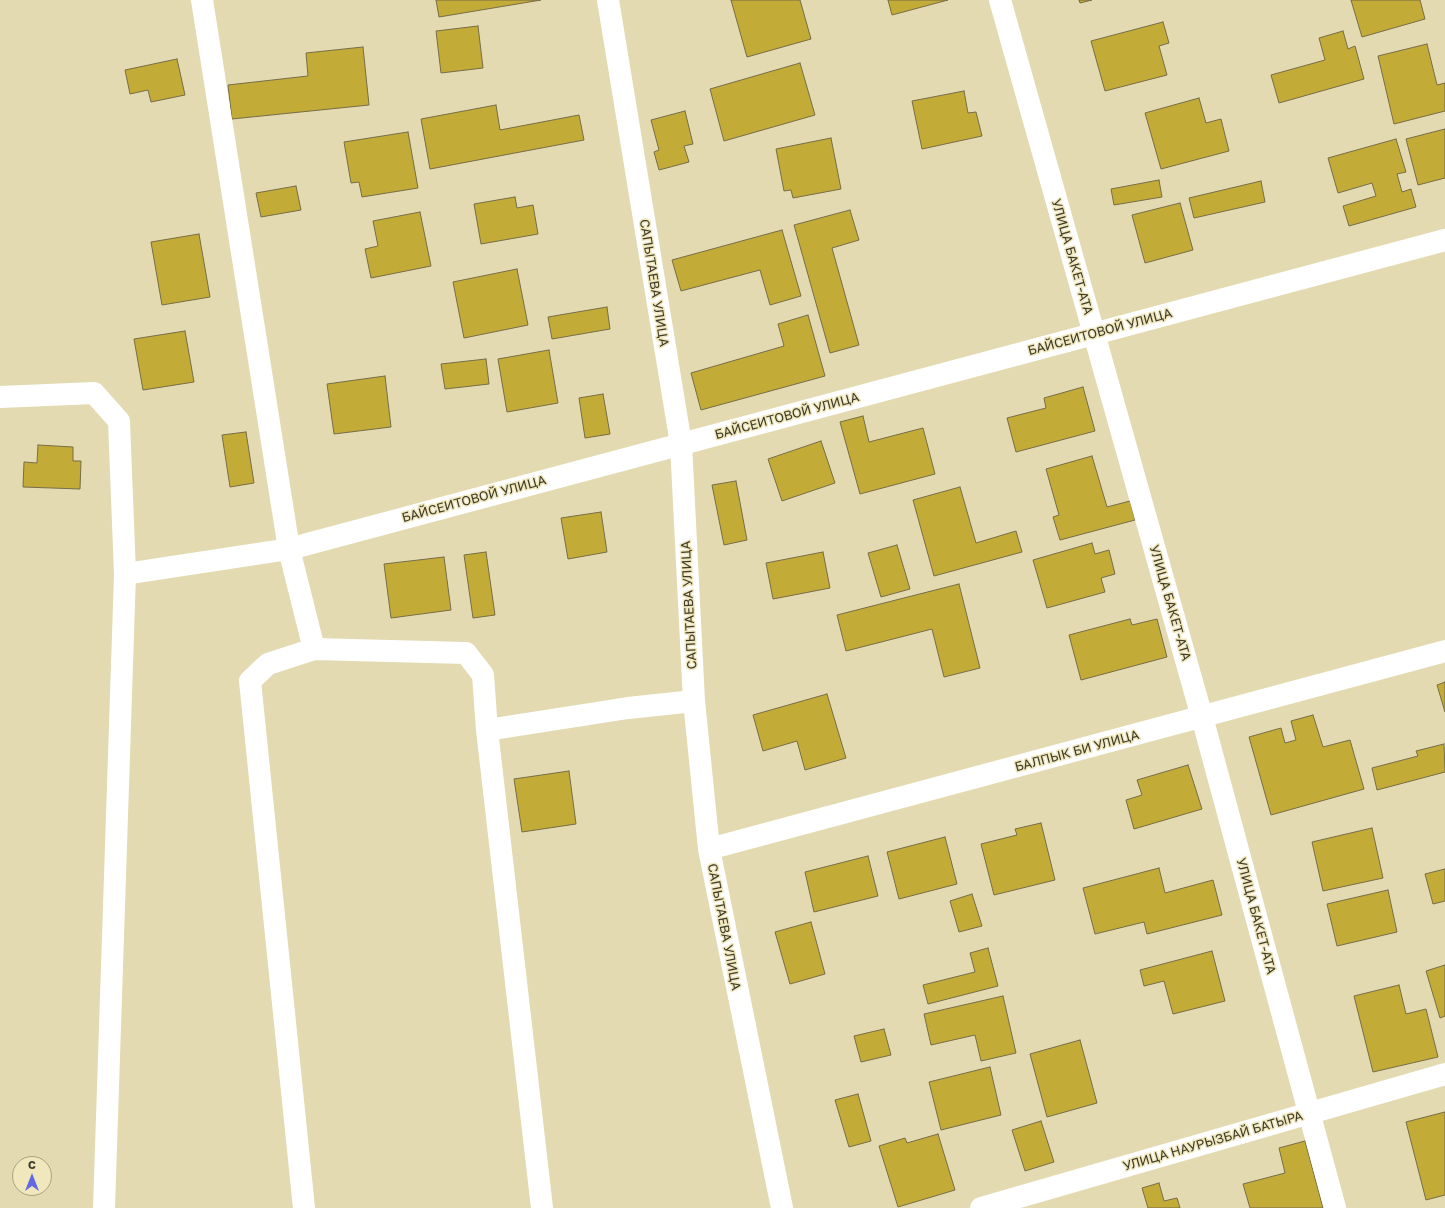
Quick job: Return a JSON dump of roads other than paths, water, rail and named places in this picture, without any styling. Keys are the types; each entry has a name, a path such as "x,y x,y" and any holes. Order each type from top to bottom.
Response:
{"street":[{"path":"202,0 289,549 314,649"},
{"name":"САПЫТАЕВА УЛИЦА","path":"608,0 681,444 694,701 709,849 782,1208"},
{"name":"УЛИЦА БАКЕТ-АТА","path":"1000,0 1202,717 1335,1208"},
{"name":"БАЙСЕИТОВОЙ УЛИЦА","path":"126,574 289,549 1445,240"},
{"path":"0,397 94,393 118,421 126,574 104,1208"},
{"path":"304,1208 250,681 268,664 314,649 466,654 483,675 487,730 542,1208"},
{"name":"БАЛПЫК БИ УЛИЦА","path":"709,849 1445,651"},
{"path":"487,730 628,708 694,701"},
{"name":"УЛИЦА НАУРЫЗБАЙ БАТЫРА","path":"981,1208 1445,1074"}]}
